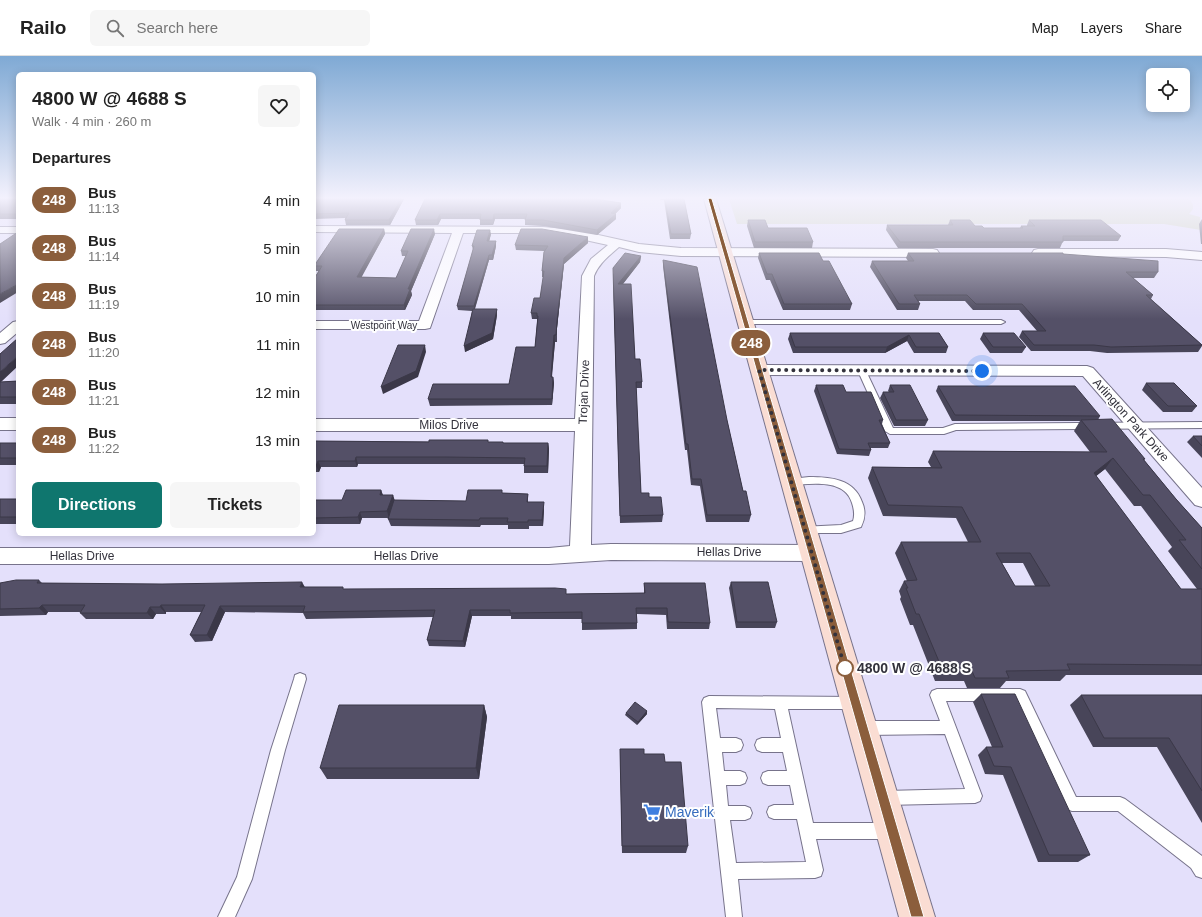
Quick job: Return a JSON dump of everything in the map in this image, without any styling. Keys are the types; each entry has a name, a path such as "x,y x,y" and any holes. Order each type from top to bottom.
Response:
{"main road":[{"path":"721,239 917,917"}],"street":[{"name":"Westpoint Way","path":"316,325 425,325 455,239"},
{"path":"600,239 660,251 725,253 943,253"},
{"name":"Trojan Drive","path":"580,554 588,276 592,266 617,243"},
{"path":"1030,253 1166,253 1202,256"},
{"path":"0,340 16,327"},
{"name":"Arlington Park Drive","path":"759,370 1088,371 1202,500"},
{"path":"0,424 16,424"},
{"name":"Milos Drive","path":"316,425 584,425"},
{"name":"Hellas Drive","path":"0,556 549,556 611,552 811,552"}],"lane":[{"path":"745,322 1001,322"},
{"path":"862,371 890,432 944,431 955,427 1202,425"},
{"path":"791,482 833,482 846,486 855,494 862,514 857,524 841,530 805,530"},
{"path":"226,917 244,879 278,750 300,680"},
{"path":"883,798 975,796 937,695 1020,695 1072,804 1120,804 1197,862 1202,870"},
{"path":"734,917 709,702 855,702"},
{"path":"728,871 815,870 780,702"},
{"path":"863,728 949,727"},
{"path":"714,745 736,745"},
{"path":"762,745 788,745"},
{"path":"718,778 740,778"},
{"path":"768,778 795,778"},
{"path":"774,812 802,812"},
{"path":"722,813 745,813"},
{"path":"806,832 893,832"}],"building":[{"path":"7,239 16,239 16,285 0,294 0,244"},
{"path":"332,239 378,239 357,277 396,278 408,251 401,251 406,239 430,239 408,289 410,289 404,305 316,305 316,276 322,266 316,266 316,263"},
{"path":"474,239 496,241 492,255 489,255 474,306 457,306 474,246 472,246"},
{"path":"517,239 586,239 564,258 556,335 554,335 551,377 553,377 552,399 428,399 433,384 509,384 516,347 535,347 538,316 537,313 531,313 534,298 540,298 544,271 542,271 544,252 548,246 515,245"},
{"path":"754,239 812,239 813,242 755,242"},
{"path":"898,239 1063,239 1063,242 900,242"},
{"path":"625,253 641,256 618,284 631,284 635,359 640,359 642,382 636,382 641,493 649,493 649,497 661,497 663,515 620,516 613,268"},
{"path":"759,253 819,253 823,261 829,261 852,304 784,304 772,274 767,274"},
{"path":"908,253 1063,253 1158,261 1158,272 1126,272 1153,295 1146,295 1202,345 1111,347 1094,345 1034,345 1022,331 1046,331 1022,304 976,304 967,295 914,295 920,304 899,304 872,261 914,261"},
{"path":"663,260 697,267 727,420 743,491 746,491 751,515 707,515 701,479 692,479 688,444 686,444"},
{"path":"473,309 497,309 492,333 464,346"},
{"path":"790,333 939,333 948,347 916,347 909,335 887,347 795,347"},
{"path":"983,333 1014,333 1026,347 993,347"},
{"path":"16,340 16,358 0,372 0,354"},
{"path":"398,345 425,345 416,371 381,387"},
{"path":"16,381 16,397 0,397 0,382"},
{"path":"1146,383 1174,383 1197,406 1168,406"},
{"path":"816,385 843,385 846,392 871,392 883,420 879,420 890,443 868,443 871,450 839,449"},
{"path":"890,385 910,385 928,420 896,420 883,392 894,392"},
{"path":"938,386 1075,386 1100,416 955,415"},
{"path":"1112,419 1176,499 1202,528 1202,569 1179,540 1186,540 1150,495 1143,495 1113,458 1094,473 1181,589 1202,589 1202,665 1067,664 1070,670 1006,671 1009,678 975,678 972,671 943,671 919,614 916,614 906,588 908,588 904,581 917,580 901,542 981,542 962,507 888,505 872,467 942,468 933,451 1107,452 1081,420","holes":["996,553 1030,553 1050,586 1015,586"]},
{"path":"1193,436 1202,436 1202,446"},
{"path":"429,440 488,440 488,442 503,443 548,443 547,466 524,466 525,458 356,457 355,461 318,461 316,466 316,441 429,442"},
{"path":"0,443 16,443 16,458 0,458"},
{"path":"346,490 381,490 380,495 393,495 387,511 360,512 358,517 316,518 316,500 342,500"},
{"path":"468,490 502,490 502,493 528,494 527,502 544,502 542,520 507,522 508,518 480,518 479,520 388,519 394,500 466,501"},
{"path":"0,499 16,499 16,517 0,517"},
{"path":"16,580 39,580 37,583 162,584 302,582 300,587 343,587 343,589 555,588 566,589 566,594 645,593 644,583 705,583 710,623 668,622 667,608 636,608 637,623 582,623 582,612 510,613 510,610 470,610 463,641 427,640 435,610 303,612 305,606 220,606 207,635 190,635 205,605 161,605 160,607 150,607 147,613 80,613 85,605 42,605 39,608 0,609 0,583"},
{"path":"731,582 768,582 777,622 737,622"},
{"path":"981,694 1015,694 1090,855 1049,855 1011,767 994,766 986,747 1003,747"},
{"path":"1081,695 1202,695 1202,791 1169,738 1104,738"},
{"path":"635,702 647,711 638,722 626,713"},
{"path":"339,705 484,705 476,768 320,768"},
{"name":"Maverik","path":"620,749 644,749 644,754 664,754 665,762 681,762 688,846 622,846"}],"bus line":[{"name":"248","path":"721,239 917,917"}],"place":[{"name":"4800 W @ 4688 S","path":"845,668"},
{"name":"Maverik","path":"652,812"}],"route":[{"path":"845,668 846,672 759,370 982,371"}]}
